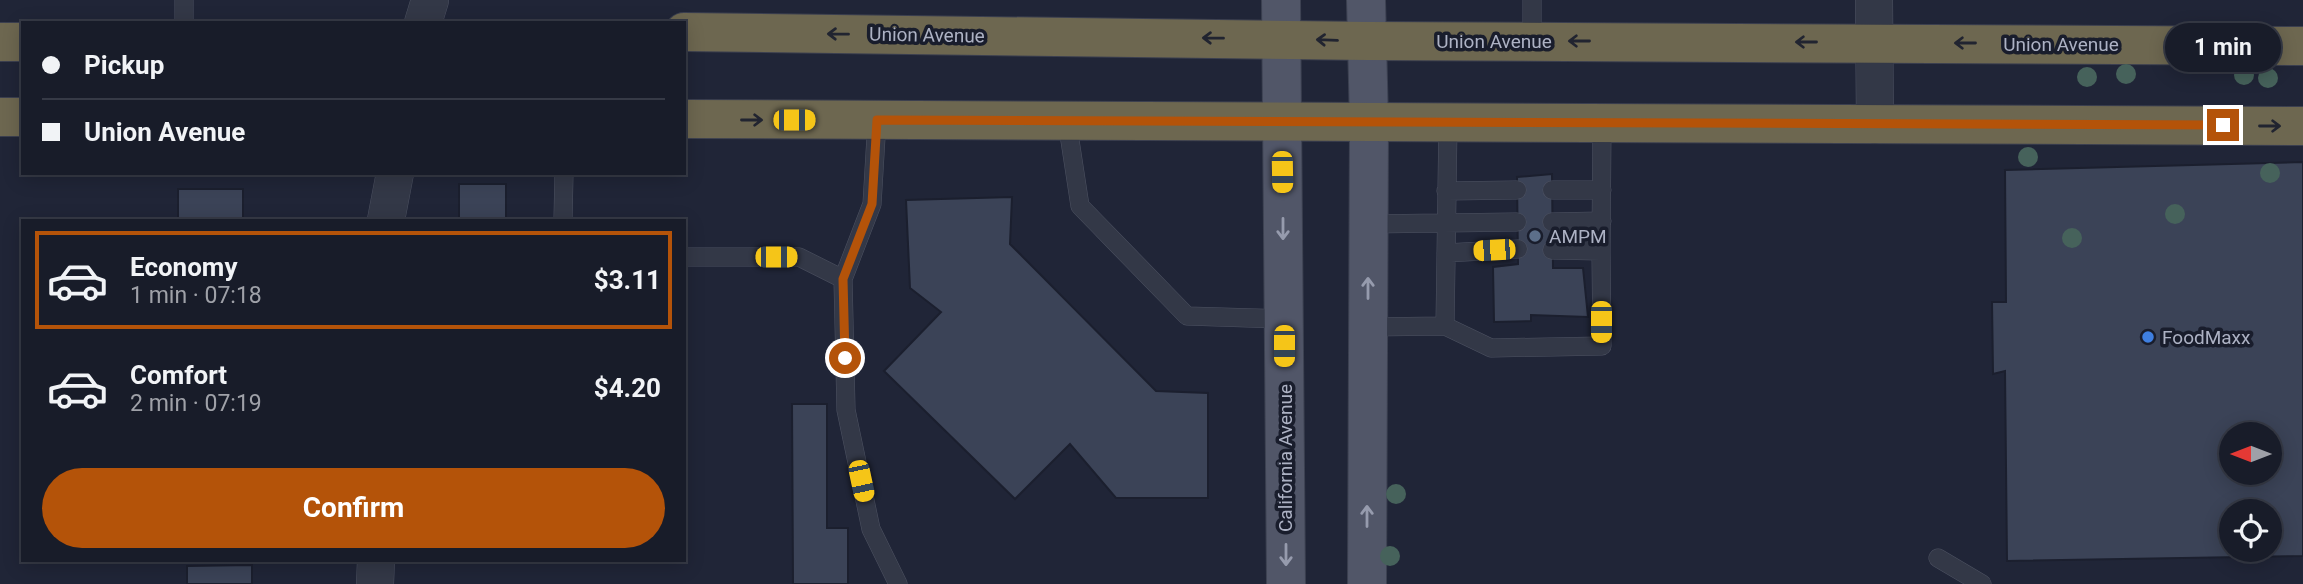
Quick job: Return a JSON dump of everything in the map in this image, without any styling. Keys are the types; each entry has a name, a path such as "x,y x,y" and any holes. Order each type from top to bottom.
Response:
{"highway":[{"name":"Union Avenue","path":"686,32 1367,41 2303,46"},
{"path":"0,42 21,42"},
{"path":"0,117 21,117"},
{"path":"686,119 2303,126"}],"main road":[{"name":"California Avenue","path":"1281,0 1286,584"},
{"path":"1366,0 1369,123 1367,584"}],"street":[{"path":"424,21 430,0"},
{"path":"1874,0 1875,125"},
{"path":"386,219 395,175"},
{"path":"375,584 376,562"}],"lane":[{"path":"184,0 184,21"},
{"path":"1532,0 1532,41"},
{"path":"877,120 872,204 843,279 846,410 871,529 898,584"},
{"path":"1068,121 1080,206 1187,316 1284,319"},
{"path":"1445,326 1448,123"},
{"path":"1368,327 1445,326 1491,348 1602,346 1602,123"},
{"path":"563,219 564,175"},
{"path":"1446,191 1517,190"},
{"path":"1552,190 1602,190"},
{"path":"1552,222 1602,221"},
{"path":"1368,224 1517,222"},
{"path":"1446,253 1518,249"},
{"path":"1552,250 1601,251"},
{"path":"686,257 799,257 843,279"},
{"path":"1938,558 1982,584"}],"building":[{"name":"FoodMaxx","path":"2303,162 2303,556 2282,556 2282,499 2219,499 2219,557 2007,561 2005,371 1993,374 1992,302 2006,302 2005,170"},
{"name":"AMPM","path":"1552,174 1553,268 1583,268 1588,317 1531,315 1531,321 1494,322 1493,267 1518,264 1517,177"},
{"path":"459,184 506,184 506,219 459,219"},
{"path":"178,189 243,189 243,219 178,219"},
{"path":"1012,197 1010,244 1156,391 1208,393 1208,498 1116,498 1070,444 1015,499 884,371 941,312 910,288 906,200"},
{"path":"792,404 827,404 827,528 848,528 848,584 793,584"},
{"path":"252,565 252,584 187,584 187,566"}],"place":[{"name":"AMPM","path":"1535,236"},
{"name":"FoodMaxx","path":"2148,337"}],"route":[{"path":"845,358 843,279 872,204 877,120 2223,125"}]}
